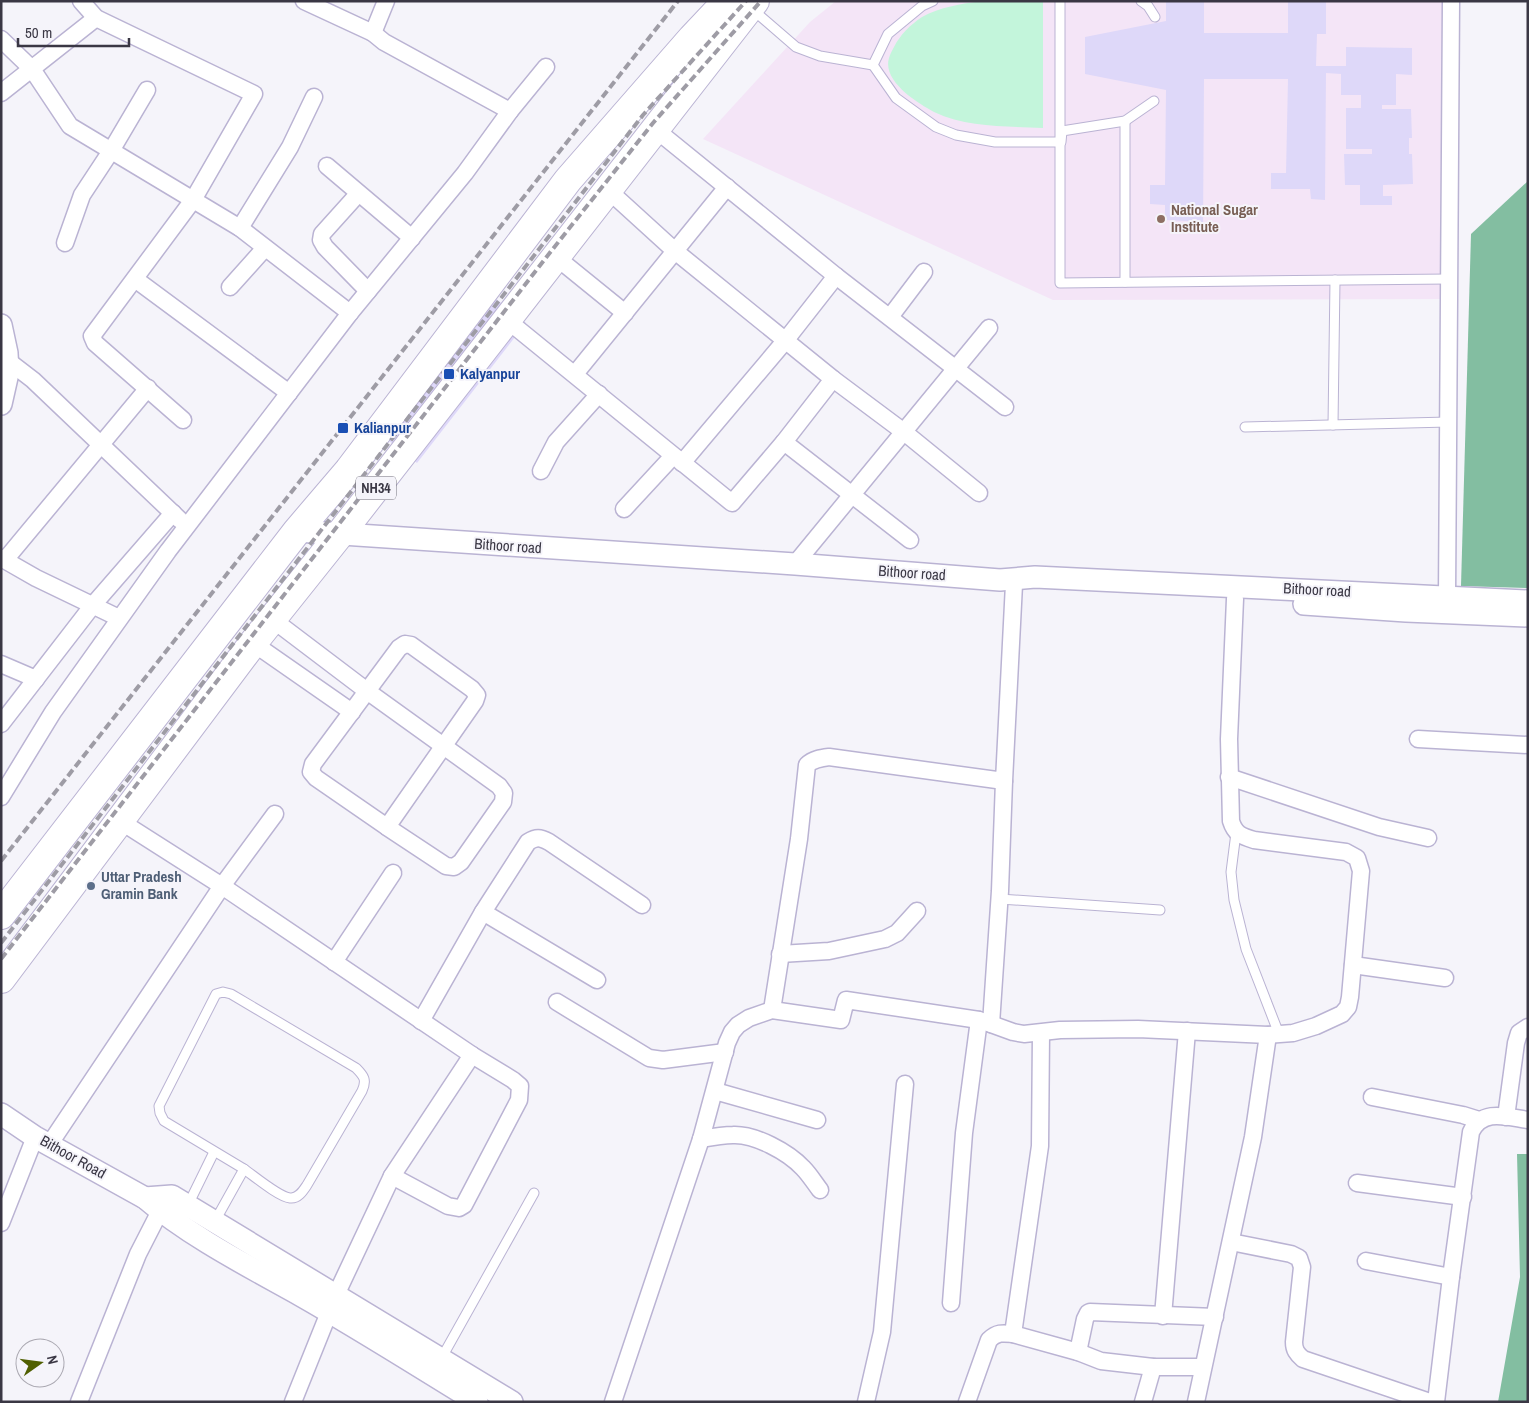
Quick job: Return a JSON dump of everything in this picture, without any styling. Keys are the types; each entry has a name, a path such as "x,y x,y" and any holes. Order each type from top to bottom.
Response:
{"highway":[{"name":"NH34","path":"1,979 253,643 655,129 744,3"},
{"name":"NH34","path":"1,915 297,531 348,470 568,180 692,38 744,3"}],"street":[{"path":"304,1 373,32 384,42 510,111"},
{"path":"373,32 386,1"},
{"path":"1447,597 1452,1"},
{"path":"1,93 32,69 89,7 254,94 193,200 92,338 183,420"},
{"path":"1,38 32,69 70,126 240,228 350,313"},
{"path":"1,797 53,712 187,526 350,313 465,173 510,111 546,67"},
{"path":"65,242 82,195 111,152 147,90"},
{"path":"240,228 290,147 314,97"},
{"path":"655,129 836,276 1005,407"},
{"path":"327,166 412,238"},
{"path":"575,374 727,187"},
{"path":"608,190 674,251 784,341 904,432 979,493"},
{"path":"358,194 322,234 321,240 324,247 368,291"},
{"path":"230,287 265,248"},
{"path":"556,257 625,313"},
{"path":"890,317 924,272"},
{"path":"624,509 678,459 784,341 836,276"},
{"path":"135,279 289,393"},
{"path":"507,320 732,504 833,379"},
{"path":"1,325 8,373 1,404"},
{"path":"795,564 989,328"},
{"path":"5,355 187,526"},
{"path":"119,618 36,578 3,559 148,388"},
{"path":"541,471 556,442 599,394"},
{"path":"784,442 910,540"},
{"path":"1,724 93,605 173,513"},
{"name":"Bithoor road","path":"297,531 795,564 1007,582 1035,577 1528,601"},
{"path":"951,1303 964,1133 985,1022 1000,899 1007,582 1034,590 1235,599 1406,611 1528,616"},
{"path":"613,1402 702,1139 732,1032 738,1025 749,1018 772,1010 841,1020 846,1000 985,1022 1018,1033 1138,1028 1274,1034 1305,1030 1342,1014 1348,1007 1361,871 1357,858 1346,852 1254,840 1236,834 1230,821 1228,739 1235,599"},
{"path":"272,619 367,691 443,745 500,786 504,793 504,802 461,862 454,867 446,866 316,778 311,772 313,764 352,712 367,691 399,648 405,644 411,646 477,694 475,701 443,745 387,826"},
{"path":"253,643 352,712"},
{"path":"1,664 36,679"},
{"path":"1418,739 1528,745"},
{"path":"772,1010 799,839 807,765 811,761 829,757 1004,780"},
{"path":"1229,777 1378,827 1428,838"},
{"path":"1,1224 42,1141 275,814"},
{"path":"120,821 222,886 520,1086 521,1095 466,1202 459,1208 448,1206 392,1176"},
{"path":"421,1021 483,912 528,842 537,838 550,842 642,905"},
{"path":"334,962 393,874"},
{"path":"780,954 829,951 885,939 897,933 917,911"},
{"path":"483,912 597,980"},
{"path":"1353,964 1444,978"},
{"path":"557,1002 649,1058 663,1060 725,1052"},
{"path":"1506,1117 1516,1043 1519,1033 1528,1027"},
{"path":"1164,1316 1186,1031"},
{"path":"1014,1334 1040,1146 1041,1033"},
{"path":"1196,1402 1254,1137 1274,1034"},
{"path":"294,1402 332,1303 392,1176 472,1055"},
{"path":"866,1402 882,1332 905,1084"},
{"path":"714,1091 817,1120"},
{"path":"1372,1098 1463,1115 1479,1120"},
{"name":"Bithoor Road","path":"1,1114 42,1141 153,1204 223,1251 332,1303"},
{"path":"1436,1402 1450,1277 1471,1132 1479,1120 1487,1117 1528,1120"},
{"path":"702,1139 733,1135 745,1136 778,1149 804,1168 820,1190"},
{"path":"1357,1184 1463,1197"},
{"path":"79,1402 138,1254 153,1204 172,1196 215,1221 477,1402"},
{"path":"1231,1242 1291,1254 1299,1258 1302,1266 1294,1342 1298,1355 1303,1359 1430,1402"},
{"path":"1366,1261 1450,1277"},
{"path":"332,1303 441,1359 512,1402"},
{"path":"1078,1352 1088,1313 1214,1317"},
{"path":"967,1402 989,1340 996,1334 1001,1333 1014,1334 1078,1352 1100,1361 1153,1368 1203,1366"},
{"path":"1143,1402 1153,1368"}],"lane":[{"path":"873,64 888,34 922,6 933,1"},
{"path":"1060,1 1060,282 1449,279"},
{"path":"1141,1 1148,6 1155,17"},
{"path":"744,3 796,48 820,56 873,64 896,98 936,127 956,135 995,142 1061,142"},
{"path":"1061,142 1062,131 1125,121 1154,101"},
{"path":"1125,121 1125,282"},
{"path":"1333,425 1335,280"},
{"path":"1245,427 1448,422"},
{"path":"1236,834 1231,872 1234,900 1246,949 1274,1034"},
{"path":"1000,899 1160,910"},
{"path":"223,992 231,994 356,1068 365,1080 362,1092 307,1185 298,1196 286,1197 244,1170 164,1121 159,1106 216,994 223,992"},
{"path":"188,1205 214,1152"},
{"path":"215,1221 244,1170"},
{"path":"441,1359 534,1193"}],"shaded area":[{"name":"National Sugar Institute","path":"836,1 1445,1 1444,299 1053,300 703,139 810,22"}],"green space":[{"path":"981,1 1043,1 1043,128 974,124 947,117 934,112 910,97 891,75 888,67 890,54 899,38 913,23 943,8"},
{"path":"1528,181 1528,588 1461,586 1471,234"},
{"path":"1517,1154 1528,1154 1528,1402 1498,1402 1520,1277"}],"building":[{"path":"1166,1 1204,1 1204,33 1288,33 1288,1 1326,1 1326,34 1317,34 1316,66 1346,66 1346,47 1412,48 1412,75 1396,74 1396,105 1382,105 1382,109 1411,109 1412,138 1409,138 1409,154 1412,154 1413,184 1383,185 1383,196 1392,196 1392,205 1360,205 1360,185 1345,185 1344,154 1372,154 1372,149 1346,149 1346,108 1361,108 1361,95 1341,95 1341,74 1326,73 1325,200 1311,199 1310,189 1271,189 1271,173 1286,173 1288,79 1204,79 1203,230 1188,230 1188,221 1165,220 1165,205 1150,204 1150,185 1165,185 1166,90 1085,74 1085,37 1166,21"},
{"path":"479,285 526,323 417,463 370,426"}],"railway":[{"path":"1,861 678,1"},
{"path":"1,943 643,115 746,1"},
{"path":"1,959 552,250 653,123 761,1"}],"place":[{"name":"National Sugar Institute","path":"1161,219"},
{"name":"Kalyanpur","path":"449,374"},
{"name":"Kalianpur","path":"343,428"},
{"name":"Uttar Pradesh Gramin Bank","path":"91,886"}]}
